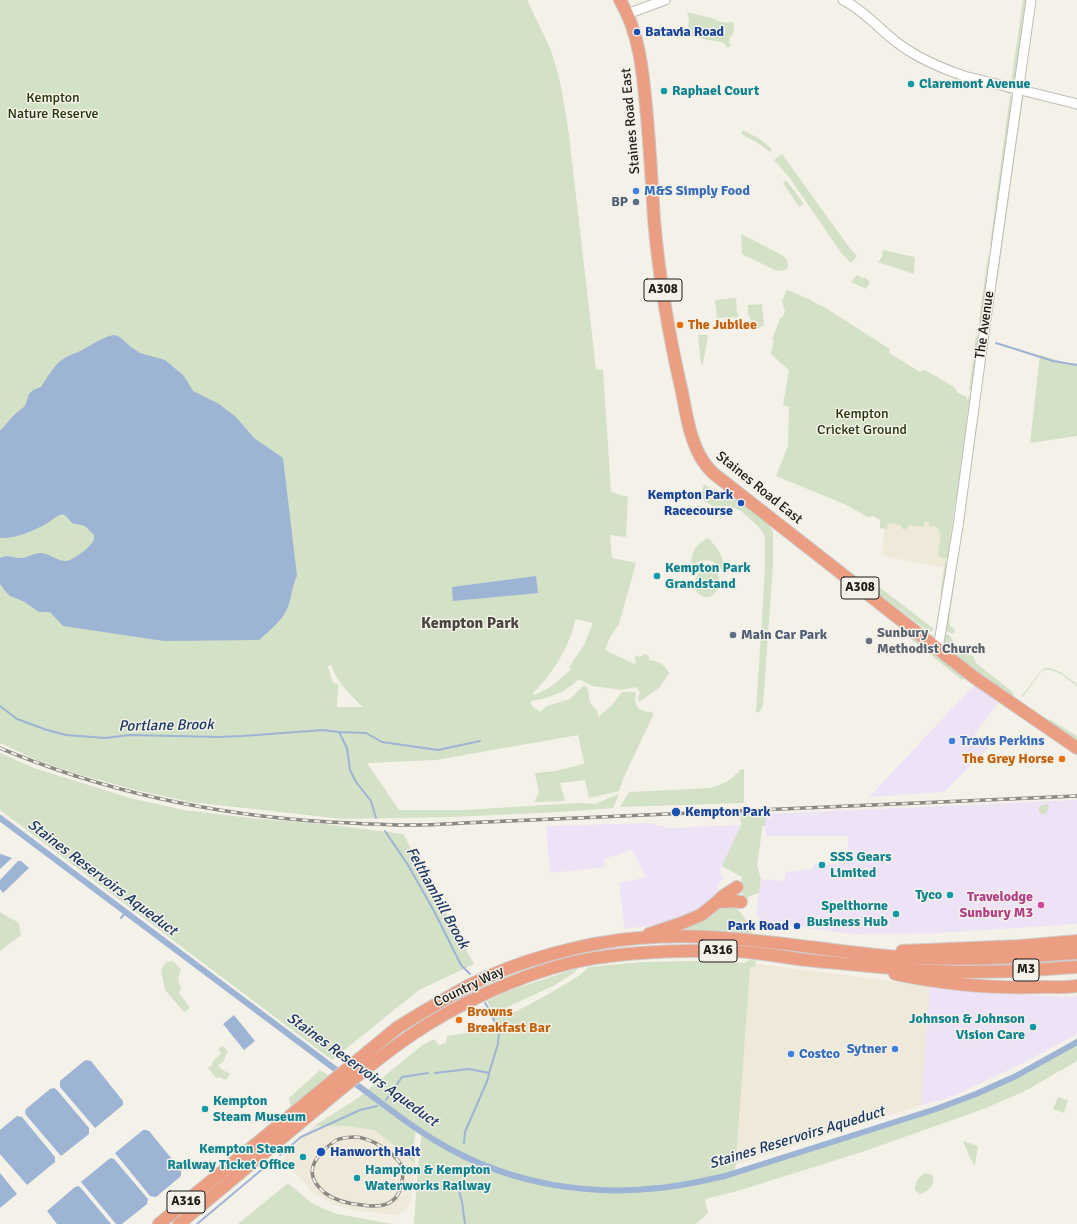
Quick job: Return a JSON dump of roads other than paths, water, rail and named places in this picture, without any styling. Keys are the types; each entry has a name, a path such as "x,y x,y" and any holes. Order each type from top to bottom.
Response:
{"highway":[{"name":"Staines Road East","path":"620,0 633,27 644,83 654,221 662,284 678,378 691,430 704,464 713,473 938,650 998,694 1077,748"},
{"path":"638,938 701,915 723,896 737,887"},
{"path":"717,902 741,902"},
{"name":"Country Way","path":"213,1179 398,1027 432,1006 482,979 517,966 571,949 599,943 638,938 689,935 735,938 877,955"},
{"name":"A316","path":"877,955 907,951 1020,946 1077,941"},
{"name":"Country Way","path":"179,1224 394,1047 424,1027 476,998 517,980 569,963 595,958 633,954 734,951 840,964"},
{"name":"M3","path":"989,959 1077,953"},
{"name":"A316","path":"877,955 945,960 989,959"},
{"name":"A316","path":"840,964 935,971 975,972"},
{"name":"A316","path":"840,964 917,979 971,985 1031,988 1077,986"},
{"name":"M3","path":"975,972 1077,966"},
{"path":"151,1224 213,1179"},
{"name":"A316","path":"159,1224 213,1179"}],"street":[{"path":"627,14 665,0"},
{"path":"843,0 861,11 900,44 932,64 964,76 1077,104"},
{"name":"The Avenue","path":"938,650 958,526 1031,0"}],"water":[{"path":"113,335 118,336 140,353 165,360 184,376 193,391 219,404 236,417 254,438 283,458 297,576 286,612 259,640 164,641 63,626 50,612 39,612 23,601 10,596 0,584 0,558 8,556 24,558 37,553 42,553 66,561 72,559 92,544 94,535 85,526 72,523 62,514 29,532 18,536 0,538 0,431 14,415 25,406 29,394 33,390 41,387 59,362"},
{"path":"536,576 538,593 453,601 452,587"},
{"path":"1,854 12,858 0,869 0,855"},
{"path":"18,861 21,861 29,868 3,893 0,889 0,880"},
{"path":"234,1015 255,1041 244,1050 223,1024"},
{"path":"87,1060 91,1061 123,1101 123,1105 95,1128 60,1087 60,1081"},
{"path":"54,1088 89,1128 89,1134 61,1156 25,1112 26,1109 50,1089"},
{"path":"17,1116 22,1117 55,1157 55,1162 27,1185 0,1154 0,1130"},
{"path":"143,1130 149,1131 181,1170 181,1176 156,1197 150,1196 115,1153"},
{"path":"111,1158 114,1159 148,1199 147,1204 122,1224 116,1224 81,1182"},
{"path":"0,1173 17,1194 0,1208"},
{"path":"78,1186 111,1224 57,1224 47,1211"}],"waterway":[{"path":"996,343 1053,361 1077,365"},
{"name":"Portlane Brook","path":"0,706 17,719 47,730 66,735 106,738 129,735 219,737 323,730 366,733 382,742 438,750 480,741"},
{"name":"Felthamhill Brook","path":"339,732 347,748 350,770 356,782 371,801 376,818"},
{"name":"Staines Reservoirs Aqueduct","path":"0,818 343,1075"},
{"name":"Felthamhill Brook","path":"385,831 408,865 434,911 461,965 470,974"},
{"name":"Staines Reservoirs Aqueduct","path":"121,918 126,912"},
{"name":"Felthamhill Brook","path":"464,1143 465,1132 488,1079 498,1044 499,1032 485,1003"},
{"name":"Staines Reservoirs Aqueduct","path":"350,1080 411,1125 437,1142 474,1161 500,1171 552,1185 605,1190 632,1190 676,1186 725,1176 936,1109 976,1094 1016,1076 1077,1042"},
{"name":"Portlane Brook","path":"435,1073 469,1069 489,1073"},
{"name":"Portlane Brook","path":"386,1100 402,1077 428,1073"},
{"name":"Portlane Brook","path":"280,1155 301,1137 360,1110 377,1106"},
{"name":"Portlane Brook","path":"197,1224 272,1161"},
{"name":"Felthamhill Brook","path":"461,1181 459,1190 465,1224"}],"railway":[{"path":"0,748 40,764 80,777 120,789 162,799 245,814 287,819 368,824 435,824 1077,796"},
{"path":"354,1137 374,1142 381,1146 388,1151 402,1166 403,1174 400,1189 394,1200 389,1203 370,1206 342,1202 325,1193 313,1178 312,1173 314,1163 322,1152 339,1139 354,1137"}],"place":[{"name":"Batavia Road","path":"637,32"},
{"name":"Claremont Avenue","path":"911,84"},
{"name":"Raphael Court","path":"664,91"},
{"name":"M&S Simply Food","path":"636,191"},
{"name":"BP","path":"636,202"},
{"name":"The Jubilee","path":"680,325"},
{"name":"Kempton Park Racecourse","path":"741,503"},
{"name":"Kempton Park Grandstand","path":"657,576"},
{"name":"Main Car Park","path":"733,635"},
{"name":"Sunbury Methodist Church","path":"869,641"},
{"name":"Travis Perkins","path":"952,741"},
{"name":"The Grey Horse","path":"1062,759"},
{"name":"Kempton Park","path":"676,812"},
{"name":"SSS Gears Limited","path":"822,865"},
{"name":"Tyco","path":"950,895"},
{"name":"Travelodge Sunbury M3","path":"1041,905"},
{"name":"Spelthorne Business Hub","path":"896,914"},
{"name":"Park Road","path":"797,926"},
{"name":"Browns Breakfast Bar","path":"459,1020"},
{"name":"Johnson & Johnson Vision Care","path":"1033,1027"},
{"name":"Sytner","path":"895,1049"},
{"name":"Costco","path":"791,1054"},
{"name":"Kempton Steam Museum","path":"205,1109"},
{"name":"Hanworth Halt","path":"321,1152"},
{"name":"Kempton Steam Railway Ticket Office","path":"303,1157"},
{"name":"Hampton & Kempton Waterworks Railway","path":"357,1178"}],"district":[{"name":"Kempton Park","path":"470,624"}],"park label":[{"name":"Kempton Nature Reserve","path":"53,106"},
{"name":"Kempton Cricket Ground","path":"862,422"}]}
